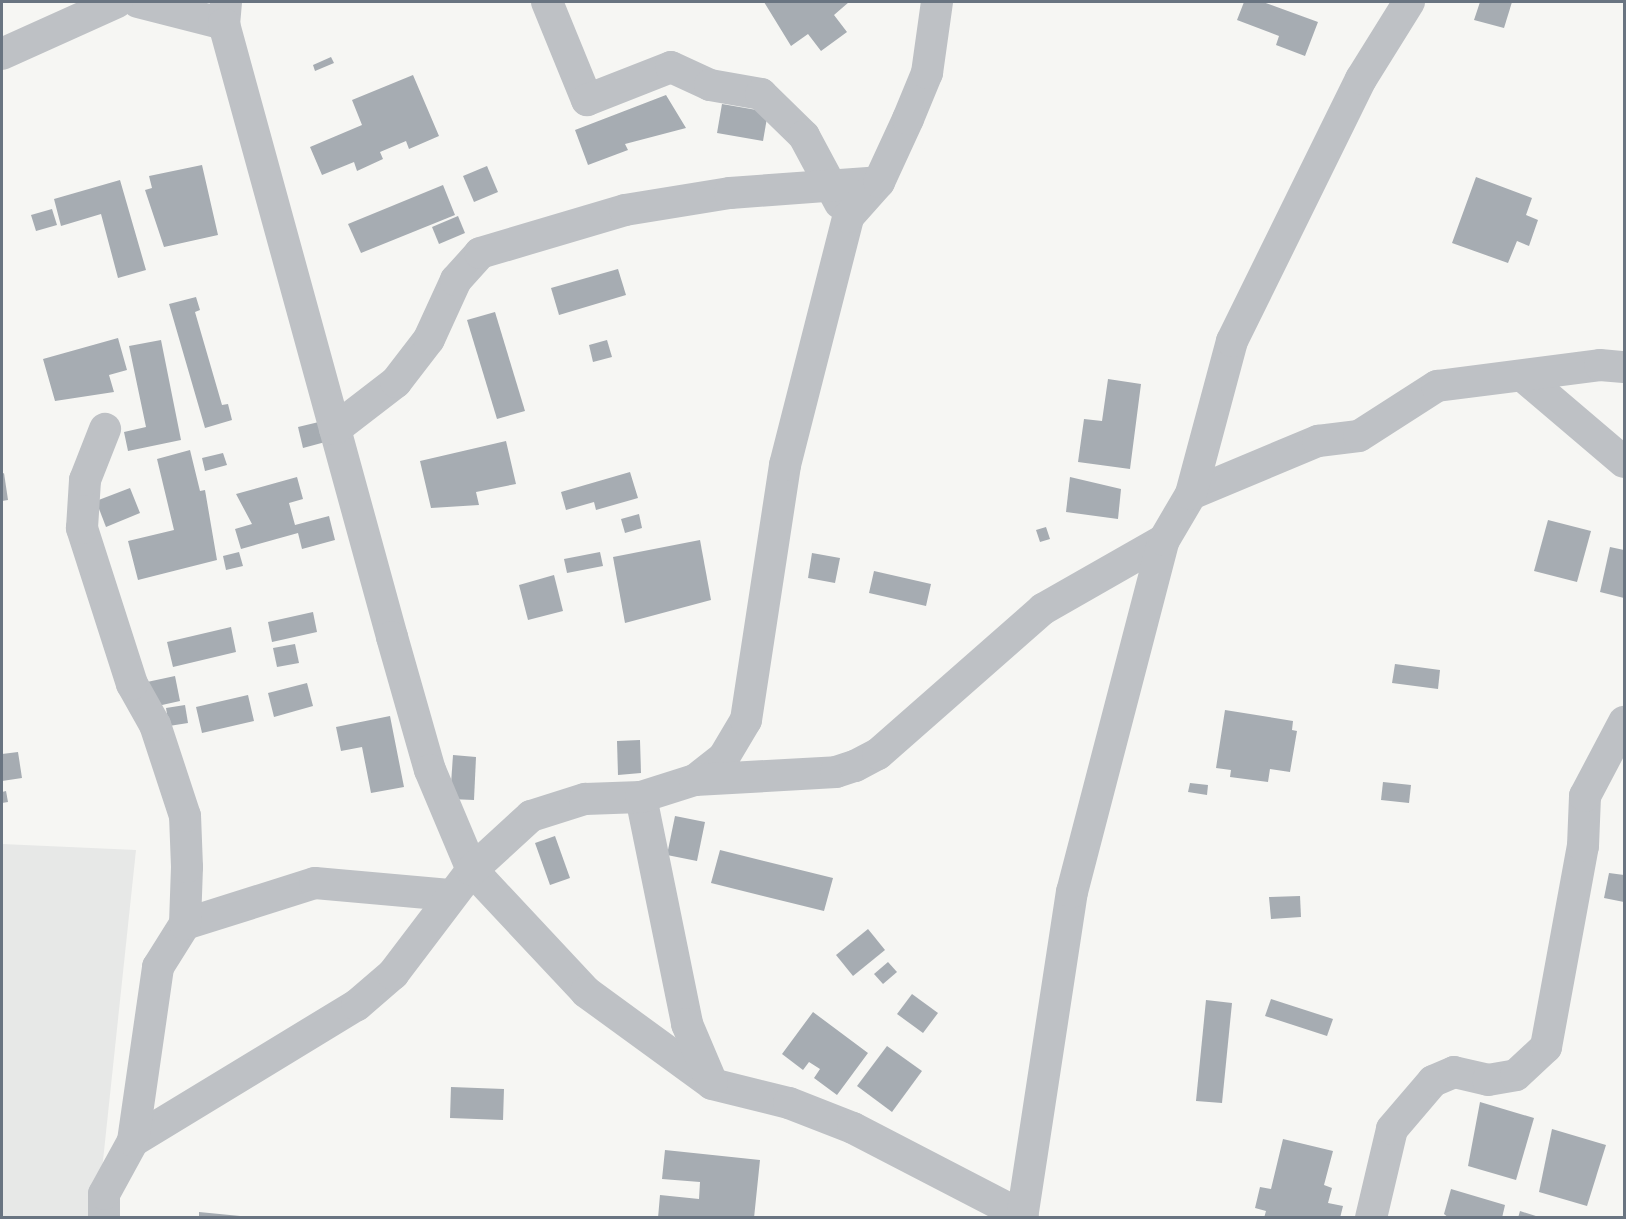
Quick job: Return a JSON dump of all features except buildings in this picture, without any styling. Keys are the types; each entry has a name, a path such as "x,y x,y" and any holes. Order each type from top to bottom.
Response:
{"street":[{"path":"2,54 85,10 117,2"},
{"path":"138,2 225,13 335,429 430,770 472,870 586,992 712,1084 789,1102 854,1128 1022,1217 1071,892 1164,540 1191,494 1232,341 1361,79 1409,2"},
{"path":"547,2 587,100 671,67 710,85 761,94 804,136 848,217"},
{"path":"694,780 724,757 746,720 785,465 848,217 879,182 927,73 937,2"},
{"path":"335,429 396,382 429,339 456,280 480,253 625,210 832,185 879,182"},
{"path":"1191,494 1318,441 1359,435 1437,386 1524,377 1600,365 1624,367"},
{"path":"1524,377 1624,462"},
{"path":"104,1218 104,1194 133,1141 158,967 185,924 185,816 155,725 132,684 82,528 85,480 105,429"},
{"path":"133,1141 357,1005 393,974 449,895 472,870 531,816 585,799 641,797 694,780 837,772 878,754 1042,609 1164,540"},
{"path":"1371,1218 1392,1129 1432,1081 1454,1072 1488,1080 1516,1075 1546,1047 1583,846 1585,796 1624,722"},
{"path":"641,797 687,1024 712,1084"},
{"path":"185,924 315,883 449,895"}],"shaded area":[{"path":"2,844 136,850 97,1217 2,1218"}]}
